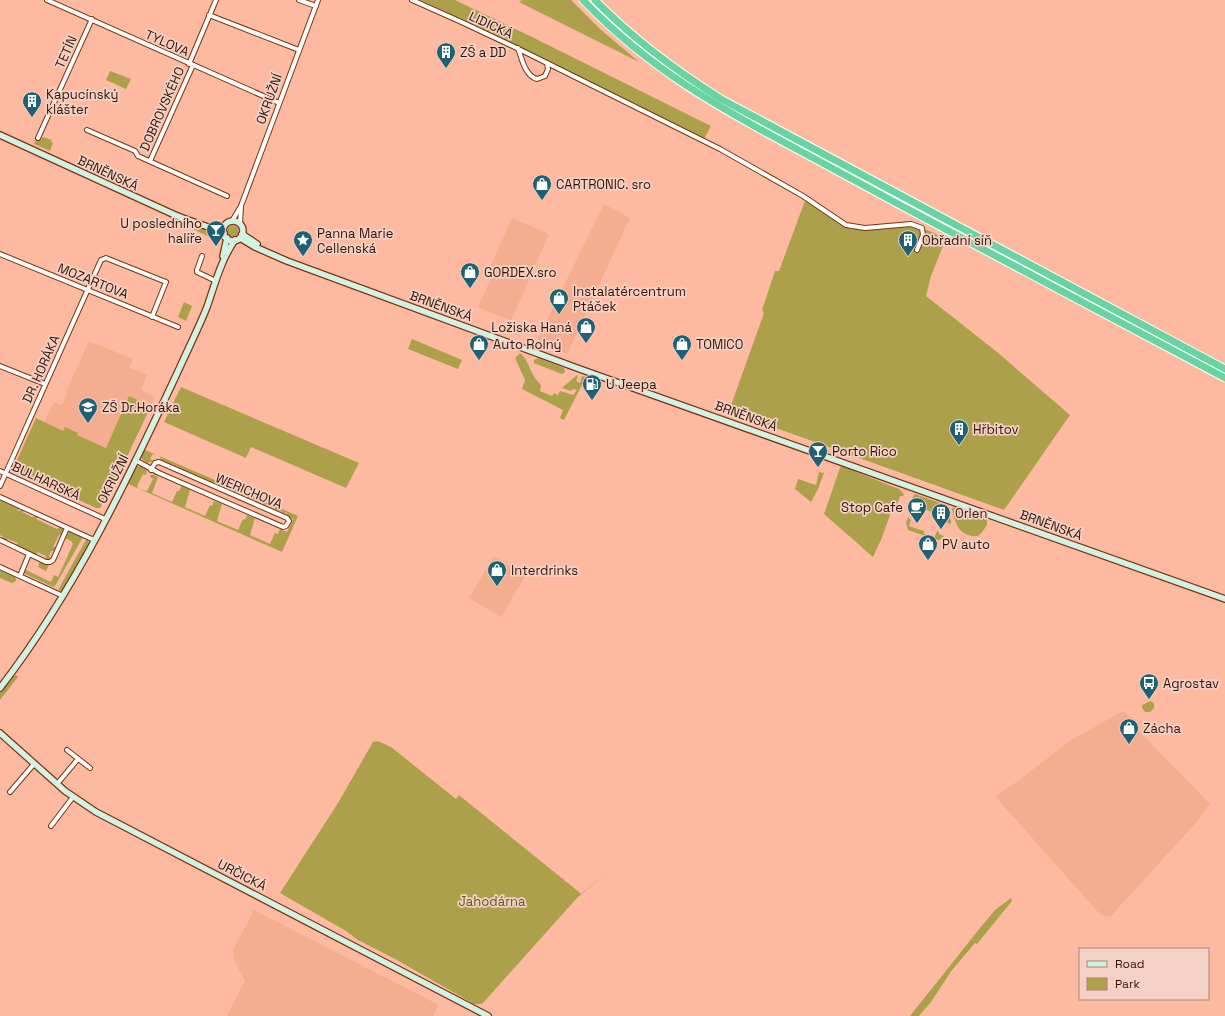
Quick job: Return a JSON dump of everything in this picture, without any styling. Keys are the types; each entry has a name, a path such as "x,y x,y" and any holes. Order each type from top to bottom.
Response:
{"highway":[{"path":"583,0 614,30 645,56 676,79 718,106 1225,378"},
{"path":"595,0 650,50 721,99 1225,368"}],"main road":[{"name":"BRNĚNSKÁ","path":"0,135 175,215 194,223 208,226 225,236"},
{"path":"232,221 240,224 243,228 239,237 231,240 225,236 225,225 232,221"},
{"name":"BRNĚNSKÁ","path":"208,226 225,225"},
{"name":"OKRUŽNÍ","path":"221,266 225,236"},
{"name":"BRNĚNSKÁ","path":"239,237 287,261 577,368 1225,599"},
{"name":"OKRUŽNÍ","path":"0,688 39,634 63,596 94,540 135,460 196,332 221,266 230,247 239,237"},
{"name":"URČICKÁ","path":"0,733 73,797 115,823 488,1016"}],"street":[{"name":"TYLOVA","path":"47,0 279,103"},
{"name":"DOBROVSKÉHO","path":"150,162 216,0"},
{"path":"299,0 316,6"},
{"name":"OKRUŽNÍ","path":"232,221 241,206 318,0"},
{"name":"LIDICKÁ","path":"412,0 518,48 547,63 548,69 545,76 539,79 528,74 518,48"},
{"path":"209,15 299,50"},
{"name":"TETÍN","path":"38,138 92,19"},
{"path":"547,63 720,149 803,196 846,225 865,228 908,224 922,228 923,235 917,250"},
{"path":"87,130 135,151 138,156 150,162 227,196"},
{"name":"OKRUŽNÍ","path":"240,224 241,206"},
{"name":"MOZARTOVA","path":"0,254 178,327"},
{"path":"202,256 197,272 216,281"},
{"name":"DR. HORÁKA","path":"0,486 101,260 106,258 166,282 152,316"},
{"path":"0,366 45,384"},
{"name":"WERICHOVA","path":"135,460 151,470 216,499 283,527 288,524 289,520 287,518 158,462 155,463 151,470"},
{"name":"BULHARSKÁ","path":"0,471 105,519"},
{"path":"216,499 220,489"},
{"path":"0,497 94,540"},
{"path":"0,540 46,562 52,561 68,528"},
{"path":"20,576 29,554"},
{"path":"0,567 63,596"},
{"path":"67,750 90,768"},
{"path":"57,784 78,759"},
{"path":"10,792 34,764"},
{"path":"51,826 73,797"}],"shaded area":[{"path":"604,204 630,218 567,354 536,342"},
{"path":"512,218 549,234 511,321 478,307 491,278 486,276"},
{"name":"ZŠ Dr.Horáka","path":"89,341 133,359 129,367 147,375 141,390 155,397 122,467 117,472 98,508 16,471 14,467 36,418 44,422 54,402 62,405 67,393 66,392"},
{"path":"494,556 526,575 501,617 469,598"},
{"path":"1123,711 1135,720 1132,725 1210,804 1194,825 1110,917 1104,916 1098,912 995,796 1018,781 1071,740"},
{"path":"254,910 439,1005 433,1016 227,1016 245,981 235,962 233,950"}],"green space":[{"path":"420,0 455,0 711,126 704,139 524,49"},
{"path":"522,0 571,0 600,29 639,62 519,2"},
{"path":"110,71 131,79 126,89 106,80"},
{"path":"43,137 52,140 51,142 53,143 50,151 34,144 36,138 40,140"},
{"path":"806,198 839,221 854,227 902,224 922,228 936,234 942,241 943,246 931,276 926,296 997,352 1070,415 1004,510 729,411 764,313 762,310 775,271 779,271"},
{"path":"233,225 237,227 239,231 237,235 233,237 229,235 227,231 229,227"},
{"path":"197,227 214,232 212,238 191,228"},
{"path":"184,302 192,306 186,321 178,317"},
{"path":"412,339 462,360 458,369 408,349"},
{"path":"520,353 526,360 534,377 541,385 540,391 552,396 554,393 558,395 560,391 573,395 577,390 573,389 571,391 562,388 577,375 576,381 580,383 582,376 586,377 564,420 560,418 563,410 522,389 525,380 515,358"},
{"path":"538,358 564,368 565,372 562,374 534,363 534,360"},
{"path":"181,387 359,463 346,488 251,447 246,458 164,422"},
{"path":"129,396 151,406 122,467 117,472 100,508 96,508 16,471 14,467 36,418 63,431 65,427 78,433 77,435 106,448"},
{"path":"143,449 158,455 153,454 150,459 153,461 147,463 141,457"},
{"path":"160,456 298,516 282,552 140,489 147,491 153,479 150,477 151,475 156,474 155,476 158,477 152,493 172,502 177,491 179,491 182,486 190,490 185,507 205,516 210,505 212,506 214,501 222,504 217,521 238,530 243,519 245,520 247,515 255,518 250,535 270,544 275,533 278,534 280,529 287,532 293,519 288,516 286,512 284,514 282,511 276,511 270,506 268,507 266,504 264,506 258,501 256,502 254,499 252,500 204,480 198,475 192,475 183,471 177,466 175,467 173,464 171,466 165,461 161,461"},
{"path":"140,466 144,467 147,471 146,475 143,474 137,486 139,489 126,483 135,467"},
{"path":"841,466 899,489 904,494 903,496 900,496 897,505 894,504 873,557 824,514"},
{"path":"819,472 824,473 811,502 795,489 798,479 816,485"},
{"path":"915,494 946,505 951,524 942,521 946,519 939,512 936,514 914,504 912,498"},
{"path":"2,499 21,508 17,510 19,511 23,509 25,510 22,512 32,517 39,516 36,519 57,529 61,526 62,527 63,534 59,535 53,547 57,547 55,551 51,551 49,557 52,558 51,560 46,561 46,556 37,552 36,556 15,546 18,543 8,539 4,541 1,539 3,537 0,535 0,500"},
{"path":"954,507 987,519 987,525 982,533 978,536 972,536 964,533 958,527 954,517 952,509"},
{"path":"908,517 911,520 909,526 924,531 924,534 934,538 937,531 939,534 944,536 942,539 937,540 908,530 906,523"},
{"path":"69,532 83,537 55,586 53,587 21,572 28,560 26,570 51,582 54,575 58,577 73,544 65,538"},
{"path":"87,538 89,544 64,589 61,591 58,590"},
{"path":"40,561 49,565 46,571 38,567"},
{"path":"0,570 14,576 16,581 12,583 0,578"},
{"path":"16,675 18,677 0,700 0,693 12,677"},
{"path":"1151,701 1154,704 1154,708 1150,712 1145,712 1142,705"},
{"name":"Jahodárna","path":"378,741 391,747 456,799 459,795 581,894 611,869 577,898 482,1004 474,1004 397,960 358,940 346,931 280,893 338,803 373,742"},
{"path":"1011,898 1012,901 977,944 975,943 952,970 931,1002 919,1016 910,1016 995,910"}],"place":[{"name":"ZŠ a DD","path":"446,69"},
{"name":"Kapucínský klášter","path":"32,118"},
{"name":"CARTRONIC. sro","path":"542,201"},
{"name":"U posledního halíře","path":"216,247"},
{"name":"Panna Marie Cellenská","path":"303,257"},
{"name":"Obřadní síň","path":"908,257"},
{"name":"GORDEX.sro","path":"470,289"},
{"name":"Instalatércentrum Ptáček","path":"559,315"},
{"name":"Ložiska Haná","path":"586,344"},
{"name":"Auto Rolný","path":"479,361"},
{"name":"TOMICO","path":"682,361"},
{"name":"U Jeepa","path":"592,401"},
{"name":"ZŠ Dr.Horáka","path":"88,424"},
{"name":"Hřbitov","path":"959,446"},
{"name":"Porto Rico","path":"818,468"},
{"name":"Stop Cafe","path":"917,524"},
{"name":"Orlen","path":"941,530"},
{"name":"PV auto","path":"928,561"},
{"name":"Interdrinks","path":"497,587"},
{"name":"Agrostav","path":"1149,700"},
{"name":"Zácha","path":"1129,745"}]}
